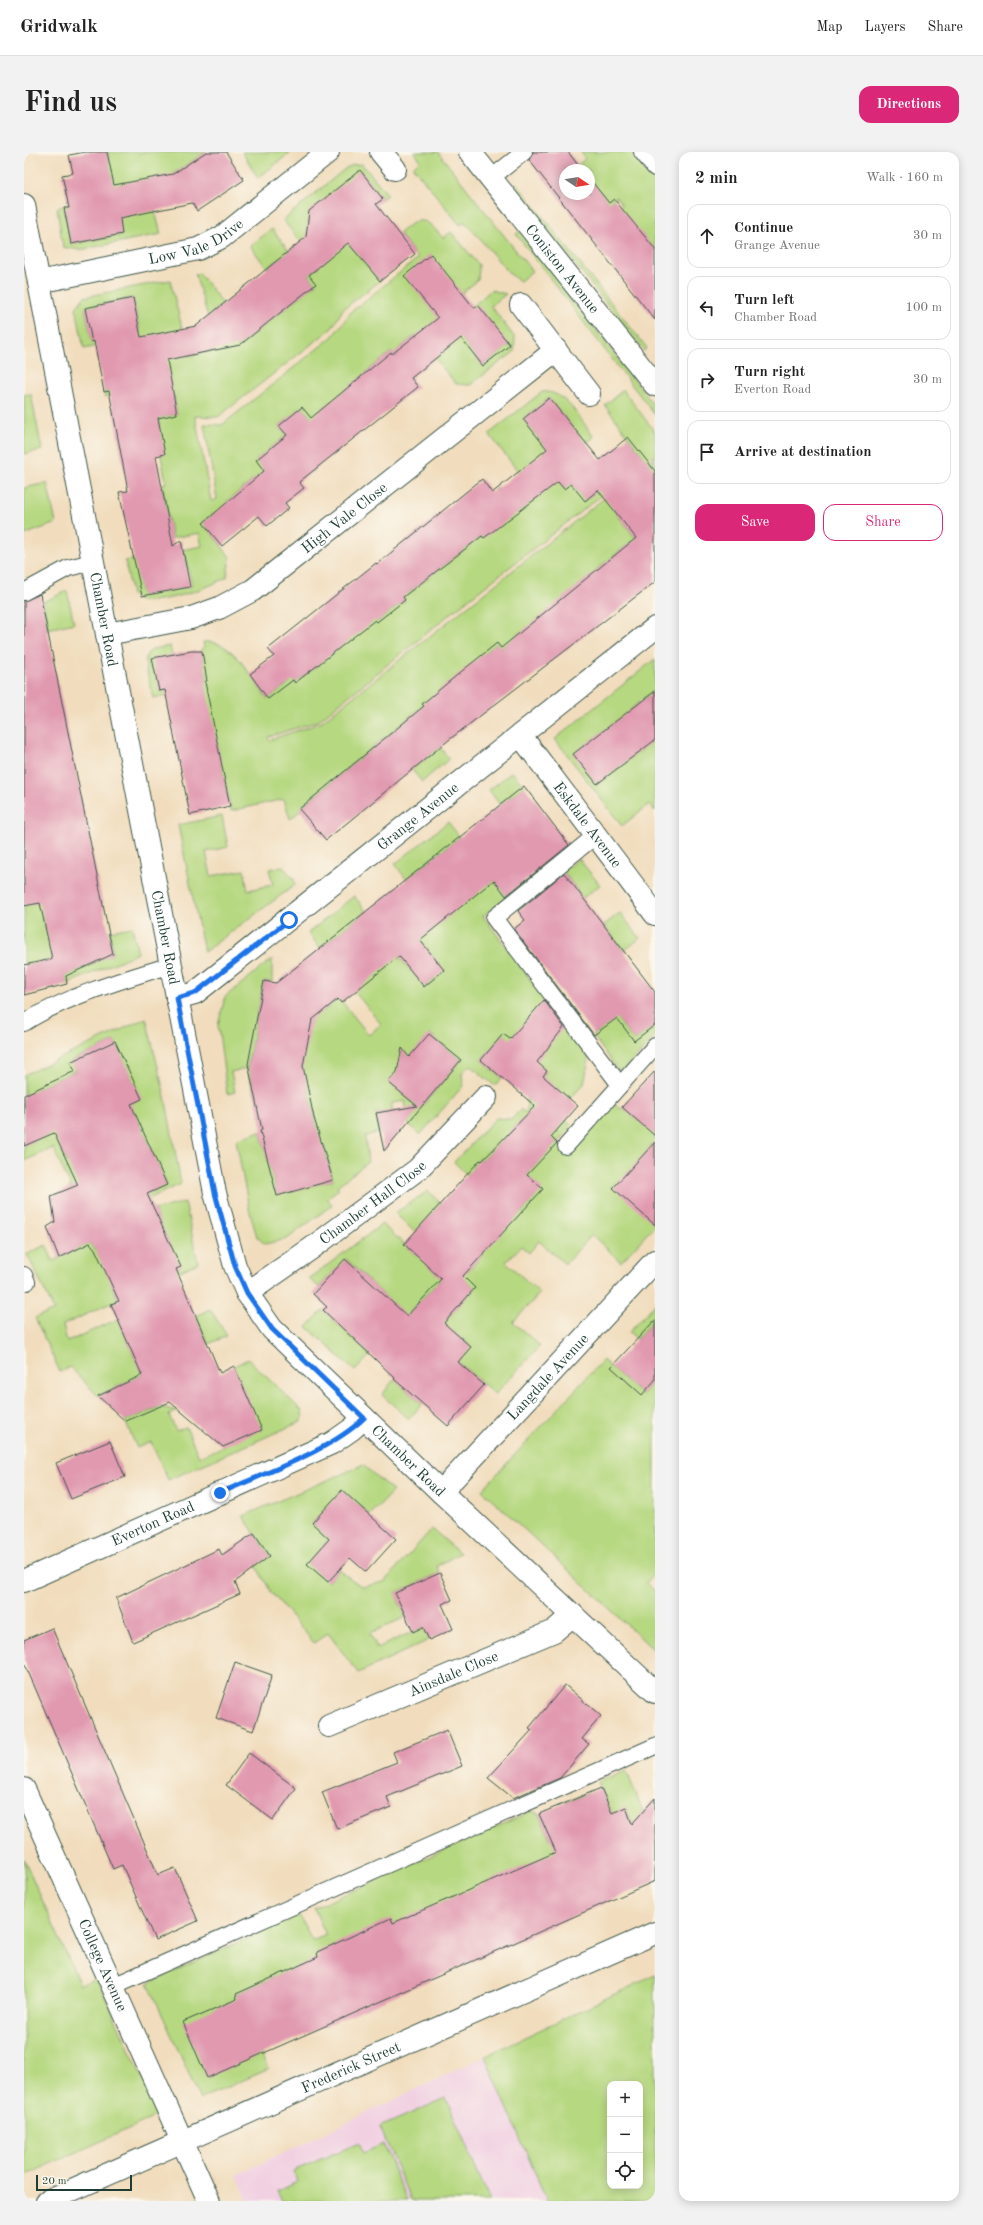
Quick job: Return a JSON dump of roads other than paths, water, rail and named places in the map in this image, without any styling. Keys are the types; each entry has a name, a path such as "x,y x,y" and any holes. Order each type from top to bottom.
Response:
{"street":[{"name":"Low Vale Drive","path":"39,282 198,249 222,237 328,152"},
{"path":"381,152 395,169"},
{"name":"Coniston Avenue","path":"470,152 490,179 652,377"},
{"name":"Chamber Road","path":"24,205 215,1193 231,1254 247,1293 272,1329 440,1492 655,1692"},
{"path":"521,305 589,394"},
{"name":"High Vale Close","path":"107,634 191,618 219,608 253,590 556,350"},
{"name":"Grange Avenue","path":"177,998 195,993 521,736 655,628"},
{"name":"Eskdale Avenue","path":"521,736 655,914"},
{"name":"Chamber Hall Close","path":"247,1293 324,1239 418,1168 486,1097"},
{"name":"Langdale Avenue","path":"440,1492 655,1261"},
{"name":"Everton Road","path":"24,1581 332,1443 352,1429 364,1418"},
{"name":"Ainsdale Close","path":"329,1726 554,1631 573,1616"},
{"name":"College Avenue","path":"24,1789 209,2201"},
{"name":"Frederick Street","path":"47,2201 655,1932"}],"lane":[{"path":"490,179 524,152"},
{"path":"642,152 655,168"},
{"path":"24,592 68,568 92,562"},
{"path":"595,836 494,918 620,1085"},
{"path":"24,1023 41,1012 136,976 171,965"},
{"path":"566,1146 655,1046"},
{"path":"113,1986 655,1746"}]}
